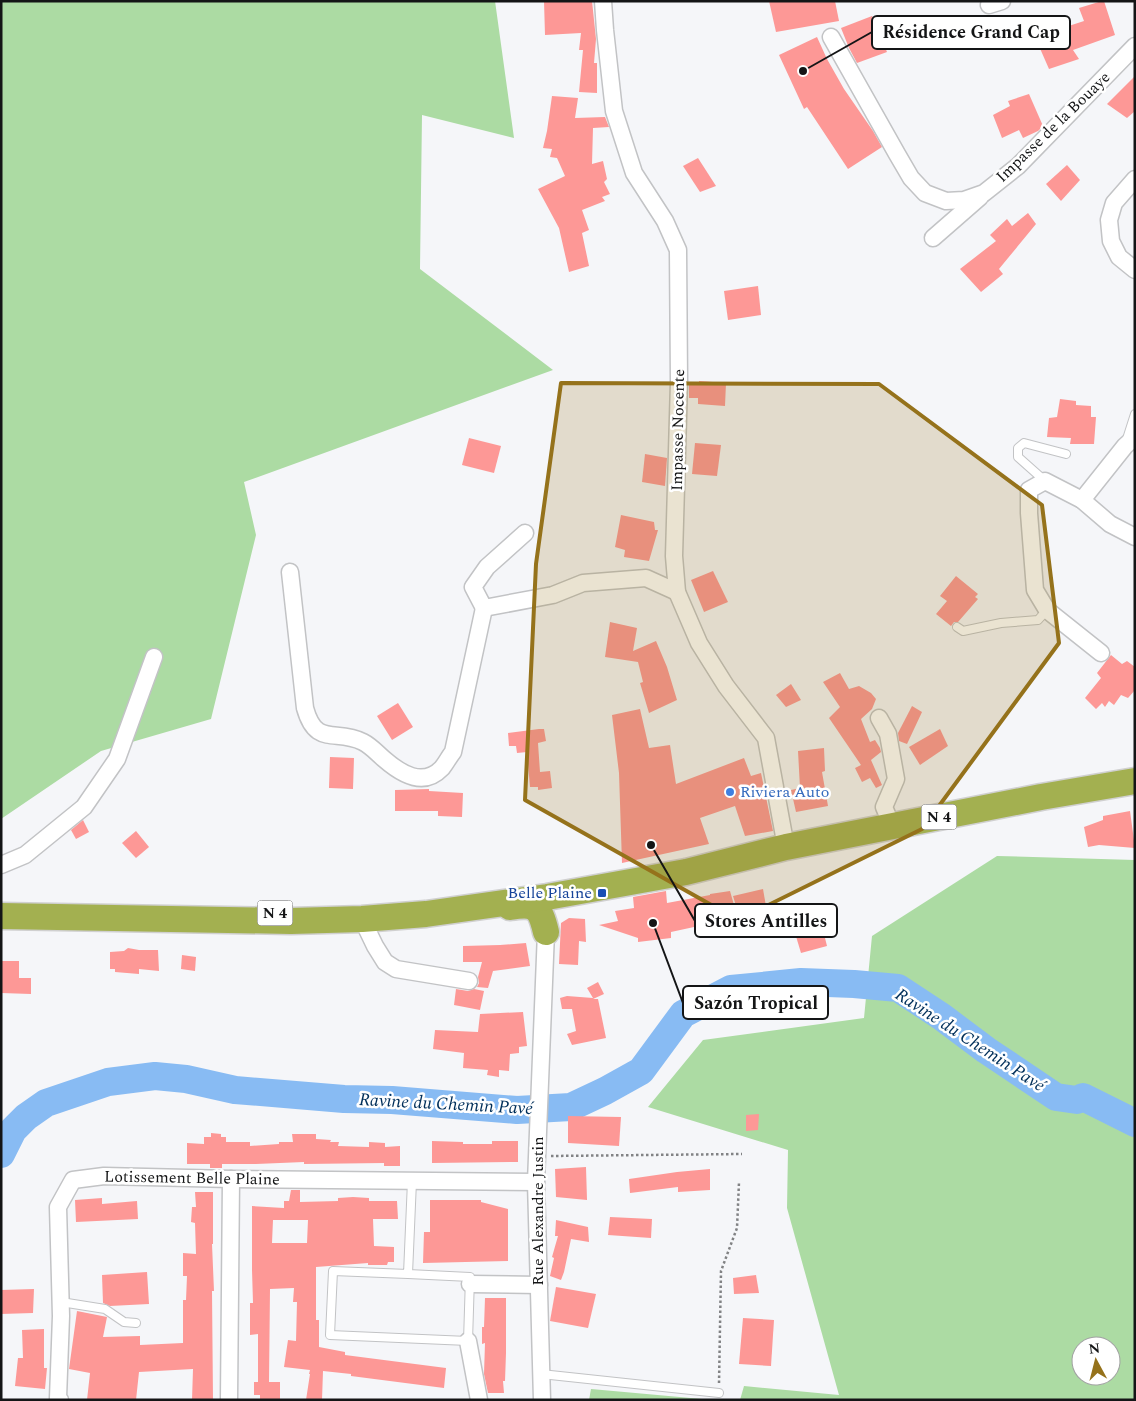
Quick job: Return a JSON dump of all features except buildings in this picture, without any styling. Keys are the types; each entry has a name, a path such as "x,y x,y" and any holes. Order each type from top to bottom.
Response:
{"highway":[{"name":"N 4","path":"1,916 291,921 362,919 426,914 686,872 786,847 1041,797 1135,781"},
{"name":"N 4","path":"1,909 287,913 398,910 547,890 745,858"},
{"path":"546,932 549,910 553,905 570,898 588,894 594,888"},
{"path":"467,908 474,911 525,905 532,906 542,917 546,932"}],"street":[{"name":"Impasse Nocente","path":"603,1 614,111 634,173 665,221 678,250 679,382 674,556 676,592 699,644 726,686 766,738 786,847"},
{"name":"Impasse de la Bouaye","path":"831,37 896,154 912,178 925,193 946,201 964,200 984,193 1018,166 1135,46"},
{"path":"1135,179 1114,203 1109,220 1111,242 1119,257 1135,270"},
{"path":"933,238 986,191"},
{"path":"1082,500 1130,441"},
{"path":"1101,653 1047,610 1035,590 1029,490 1045,481 1082,500 1110,524 1135,537"},
{"path":"290,572 305,708 309,721 318,732 328,736 342,736 360,741 395,768 413,778 429,776 442,768 453,752 484,608 473,587 486,567 524,533"},
{"path":"484,608 553,595 583,583 646,578 676,592"},
{"path":"1,865 25,854 84,807 117,759 154,657"},
{"path":"879,718 888,734 896,779 884,807 892,826"},
{"path":"362,919 385,962 396,969 469,981"},
{"name":"Rue Alexandre Justin","path":"542,1400 536,1182 546,932"},
{"name":"Lotissement Belle Plaine","path":"60,1400 58,1398 60,1302 58,1207 73,1180 104,1176 536,1182"},
{"path":"229,1400 231,1179"},
{"path":"470,1284 539,1284"},
{"path":"468,1340 479,1400"}],"lane":[{"path":"1130,441 1135,414"},
{"path":"1045,481 1018,457 1018,448 1024,443 1066,454"},
{"path":"956,627 963,631 1002,623 1038,620 1047,610"},
{"path":"408,1274 412,1181"},
{"path":"333,1271 408,1274 470,1276 468,1340 330,1335 333,1271"},
{"path":"60,1302 105,1310 124,1322 136,1323"},
{"path":"541,1374 719,1393"}],"path":[{"path":"537,1156 742,1154"},
{"path":"719,1393 721,1271 737,1228 739,1182"}],"highlighted area":[{"path":"561,383 879,384 1042,505 1059,643 922,829 738,920 525,800 536,564"}],"green space":[{"path":"1,1 495,1 514,138 422,115 420,269 553,370 244,482 256,535 211,719 101,751 1,819"},
{"path":"997,856 1135,860 1135,1400 740,1400 744,1386 839,1395 787,1208 788,1150 648,1107 703,1040 864,1018 872,936"},
{"path":"591,1389 713,1400 589,1400"}],"waterway":[{"name":"Ravine du Chemin Pavé","path":"1,1154 13,1130 26,1117 46,1103 108,1082 155,1076 186,1079 235,1090 344,1099 392,1100 517,1110 571,1107 641,1071 683,1014 731,989 801,982 898,988 1056,1097 1077,1100 1083,1097 1135,1123"}],"place":[{"name":"Résidence Grand Cap","path":"803,71"},
{"name":"Riviera Auto","path":"730,792"},
{"name":"Stores Antilles","path":"651,845"},
{"name":"Belle Plaine","path":"602,893"},
{"name":"Sazón Tropical","path":"653,923"}]}
